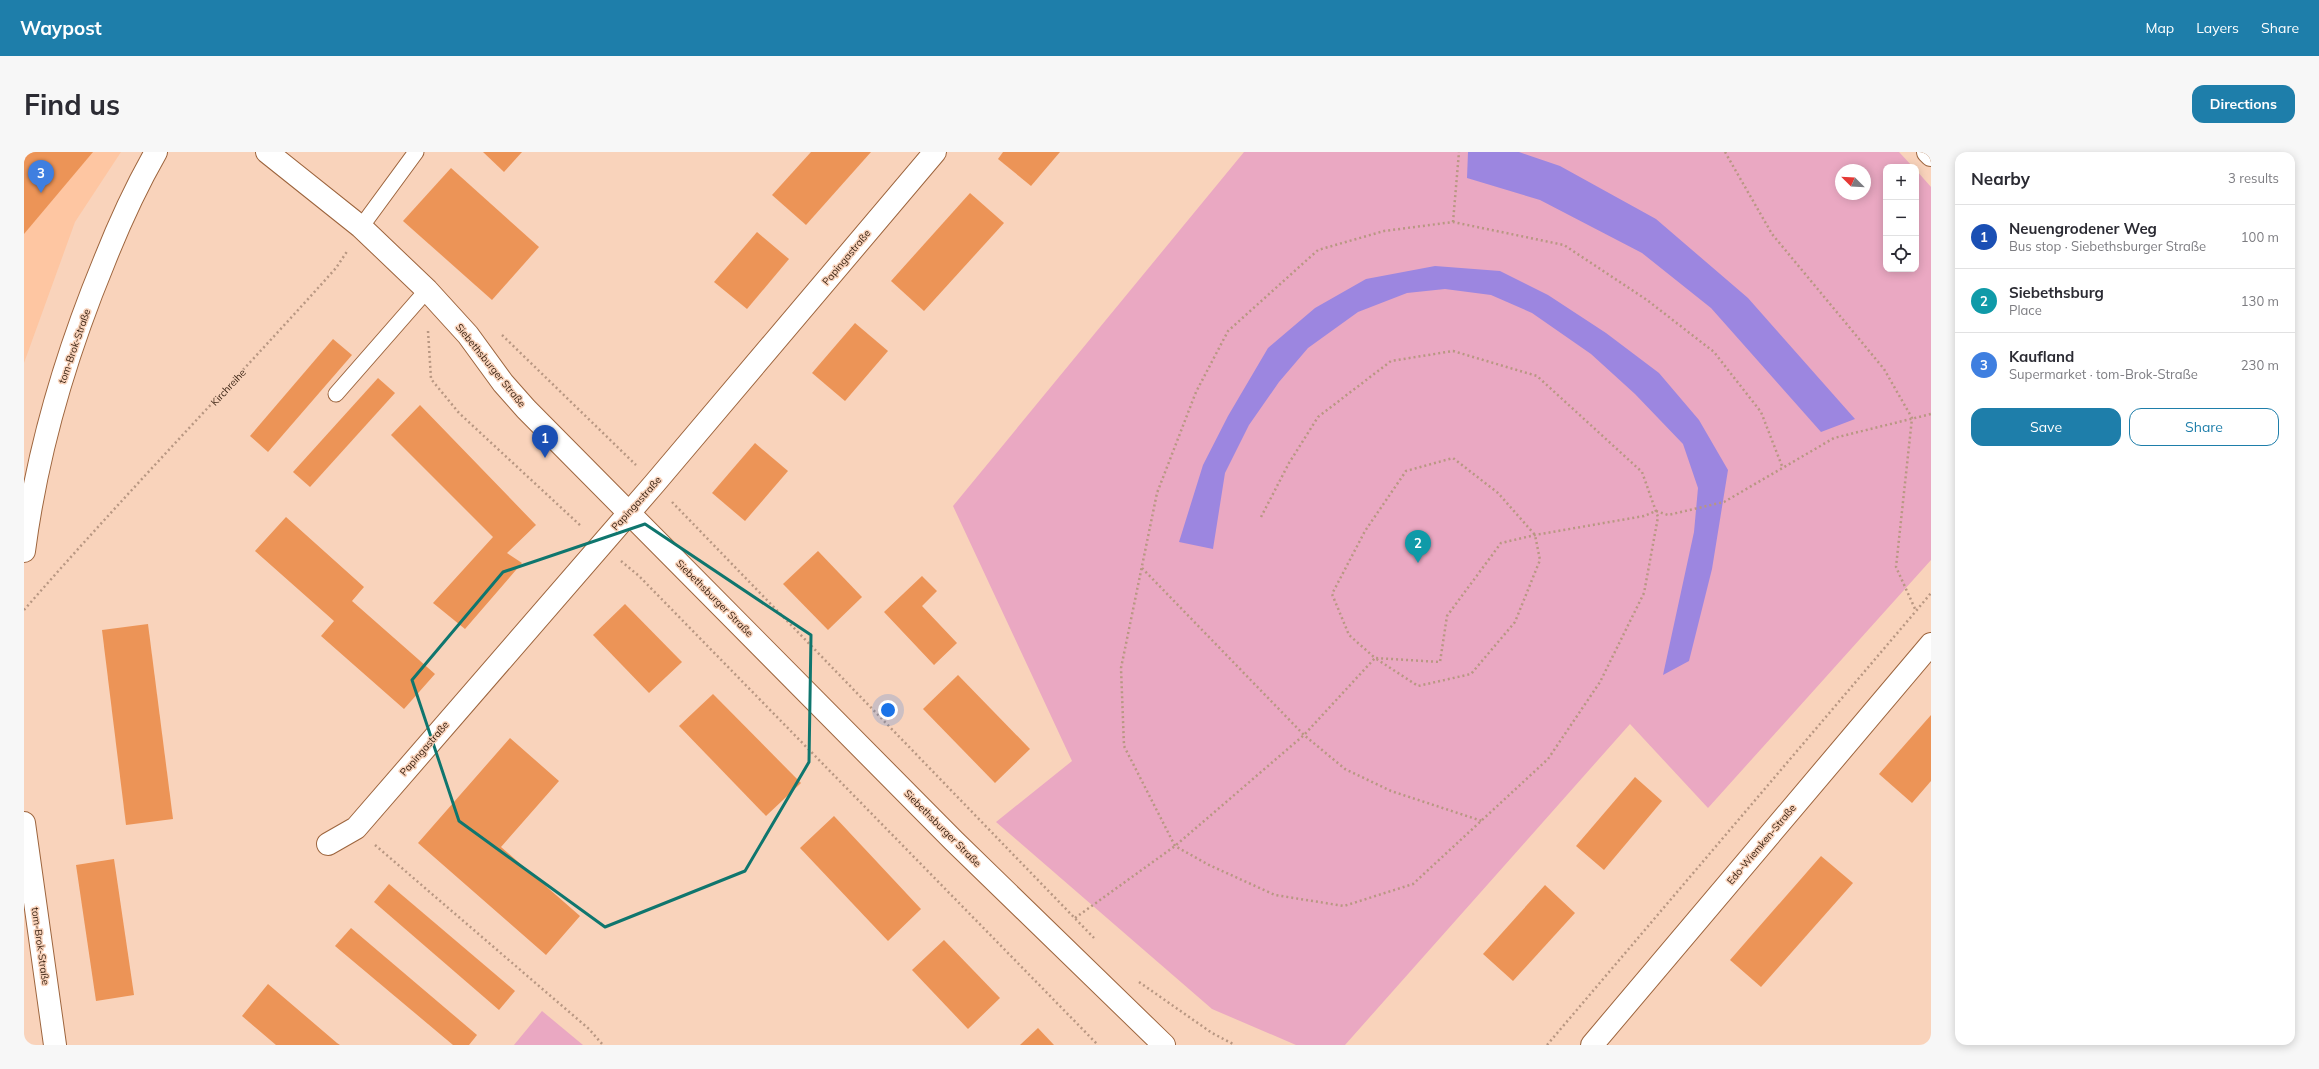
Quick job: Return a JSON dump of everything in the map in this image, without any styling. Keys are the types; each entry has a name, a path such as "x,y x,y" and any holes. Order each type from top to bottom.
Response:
{"street":[{"name":"tom-Brok-Straße","path":"24,551 42,452 64,372 93,289 119,226 156,152"},
{"name":"Siebethsburger Straße","path":"267,152 361,227 426,290 468,335 503,383 521,404 629,511 960,846 1164,1045"},
{"name":"Papingastraße","path":"328,844 356,828 600,544 655,483 935,152"},
{"path":"1928,152 1931,156"},
{"name":"Edo-Wiemken-Straße","path":"1592,1045 1931,644"},
{"name":"tom-Brok-Straße","path":"24,823 56,1045"}],"lane":[{"path":"361,227 416,152"},
{"path":"336,394 426,290"}],"path":[{"path":"1454,222 1459,152"},
{"path":"1725,152 1772,234 1884,369 1912,418 1896,567 1916,611"},
{"path":"1261,517 1289,463 1318,417 1391,361 1453,351 1537,376 1642,472 1658,517 1644,593 1600,682 1548,759 1414,884 1344,906 1275,895 1209,865 1175,846 1124,746 1121,668 1157,493 1196,392 1228,331 1318,250 1384,231 1454,222 1564,245 1647,300 1714,352 1761,412 1782,466"},
{"name":"Kirchreihe","path":"24,610 100,523 228,387 336,268 361,227"},
{"path":"347,251 354,256"},
{"path":"412,306 428,321 431,379 459,413 600,544 639,576 1098,1045"},
{"path":"500,333 655,483 1096,940"},
{"path":"1375,658 1440,662 1447,616 1501,544 1535,535 1644,516 1656,511 1668,515 1724,502 1782,466 1834,438 1931,414"},
{"path":"1453,458 1498,493 1535,535 1540,560 1515,622 1471,674 1418,686 1375,658 1349,635 1332,594 1365,531 1406,471 1453,458"},
{"path":"1141,568 1304,735 1345,769 1391,791 1482,821"},
{"path":"1546,1045 1931,593"},
{"path":"1075,918 1175,846 1304,735 1375,658"},
{"path":"356,828 589,1029 603,1045"},
{"path":"1132,977 1212,1033 1235,1045"}],"highlighted area":[{"path":"645,524 811,635 809,762 745,871 605,927 459,821 412,680 503,572"}],"shaded area":[{"path":"24,152 121,152 75,222 24,363"},
{"path":"1244,152 1899,152 1910,164 1883,164 1883,272 1919,272 1919,173 1931,187 1931,560 1708,808 1630,724 1345,1045 1296,1045 1212,1009 996,822 1072,761 953,506"},
{"path":"1468,152 1519,152 1560,166 1656,219 1748,298 1855,419 1821,432 1711,308 1642,253 1540,200 1467,178"},
{"path":"1435,266 1500,271 1548,295 1606,333 1659,373 1699,420 1728,470 1712,569 1689,661 1663,675 1694,532 1698,488 1683,444 1635,394 1591,354 1532,313 1491,295 1445,289 1407,293 1358,312 1308,348 1279,382 1249,425 1225,473 1213,549 1179,542 1203,465 1228,416 1268,348 1315,308 1366,279"},
{"path":"542,1011 583,1045 514,1045"}],"building":[{"path":"24,152 93,152 24,234"},
{"path":"483,152 522,152 504,172"},
{"path":"811,152 871,152 806,225 772,195"},
{"path":"1003,152 1060,152 1031,186 998,159"},
{"path":"451,168 539,247 492,300 403,221"},
{"path":"970,193 1004,223 924,311 891,281"},
{"path":"757,232 789,259 747,309 714,282"},
{"path":"855,323 888,351 845,401 812,373"},
{"path":"333,339 352,355 268,452 250,436"},
{"path":"378,378 395,393 310,487 293,472"},
{"path":"420,405 536,525 507,553 522,563 465,629 433,603 493,537 391,435"},
{"path":"755,443 788,471 745,521 712,493"},
{"path":"286,517 364,587 352,601 435,674 404,709 321,636 334,621 255,551"},
{"path":"818,551 862,597 828,630 783,584"},
{"path":"922,576 937,591 922,606 957,643 934,665 884,612"},
{"path":"625,604 682,662 649,693 593,635"},
{"path":"148,624 173,819 126,825 102,630"},
{"path":"958,675 1030,749 995,783 923,709"},
{"path":"713,694 801,783 766,816 679,726"},
{"path":"1931,715 1931,781 1912,803 1879,774"},
{"path":"510,738 559,781 501,847 580,916 546,955 418,843"},
{"path":"1635,777 1662,801 1604,870 1576,846"},
{"path":"834,816 921,909 888,941 800,848"},
{"path":"1821,856 1853,883 1761,987 1730,960"},
{"path":"114,859 134,995 96,1001 76,865"},
{"path":"389,884 515,991 499,1010 374,902"},
{"path":"1545,885 1575,913 1513,981 1483,954"},
{"path":"351,928 477,1035 469,1045 453,1045 335,946"},
{"path":"944,940 1000,998 968,1029 912,970"},
{"path":"268,984 340,1045 276,1045 242,1016"},
{"path":"1038,1028 1054,1045 1020,1045"}],"place":[{"name":"Kaufland","path":"41,193"},
{"name":"Neuengrodener Weg","path":"545,458"},
{"name":"Siebethsburg","path":"1418,563"}]}
